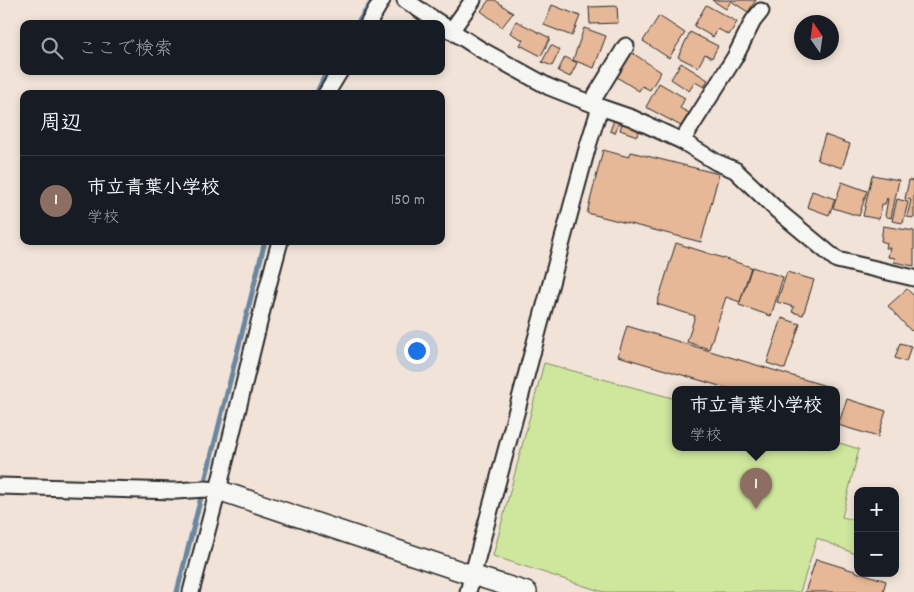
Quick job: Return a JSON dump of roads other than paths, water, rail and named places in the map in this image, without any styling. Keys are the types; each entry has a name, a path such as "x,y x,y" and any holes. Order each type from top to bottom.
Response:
{"street":[{"path":"370,20 382,0"},
{"path":"405,0 435,20"},
{"path":"445,25 473,0"},
{"path":"682,141 735,57 753,21 761,11"},
{"path":"445,27 480,50 549,87 632,118 682,141 716,162 735,170 778,211 837,260 914,278"},
{"path":"470,583 584,158 595,105 626,46"},
{"path":"328,90 338,75"},
{"path":"191,592 279,245"},
{"path":"0,486 176,491 218,490 470,583 527,592"}],"waterway":[{"path":"360,20 373,0"},
{"path":"318,90 325,75"},
{"path":"205,481 264,245"},
{"path":"177,592 201,497"}],"place":[{"name":"市立青葉小学校","path":"756,509"}]}
